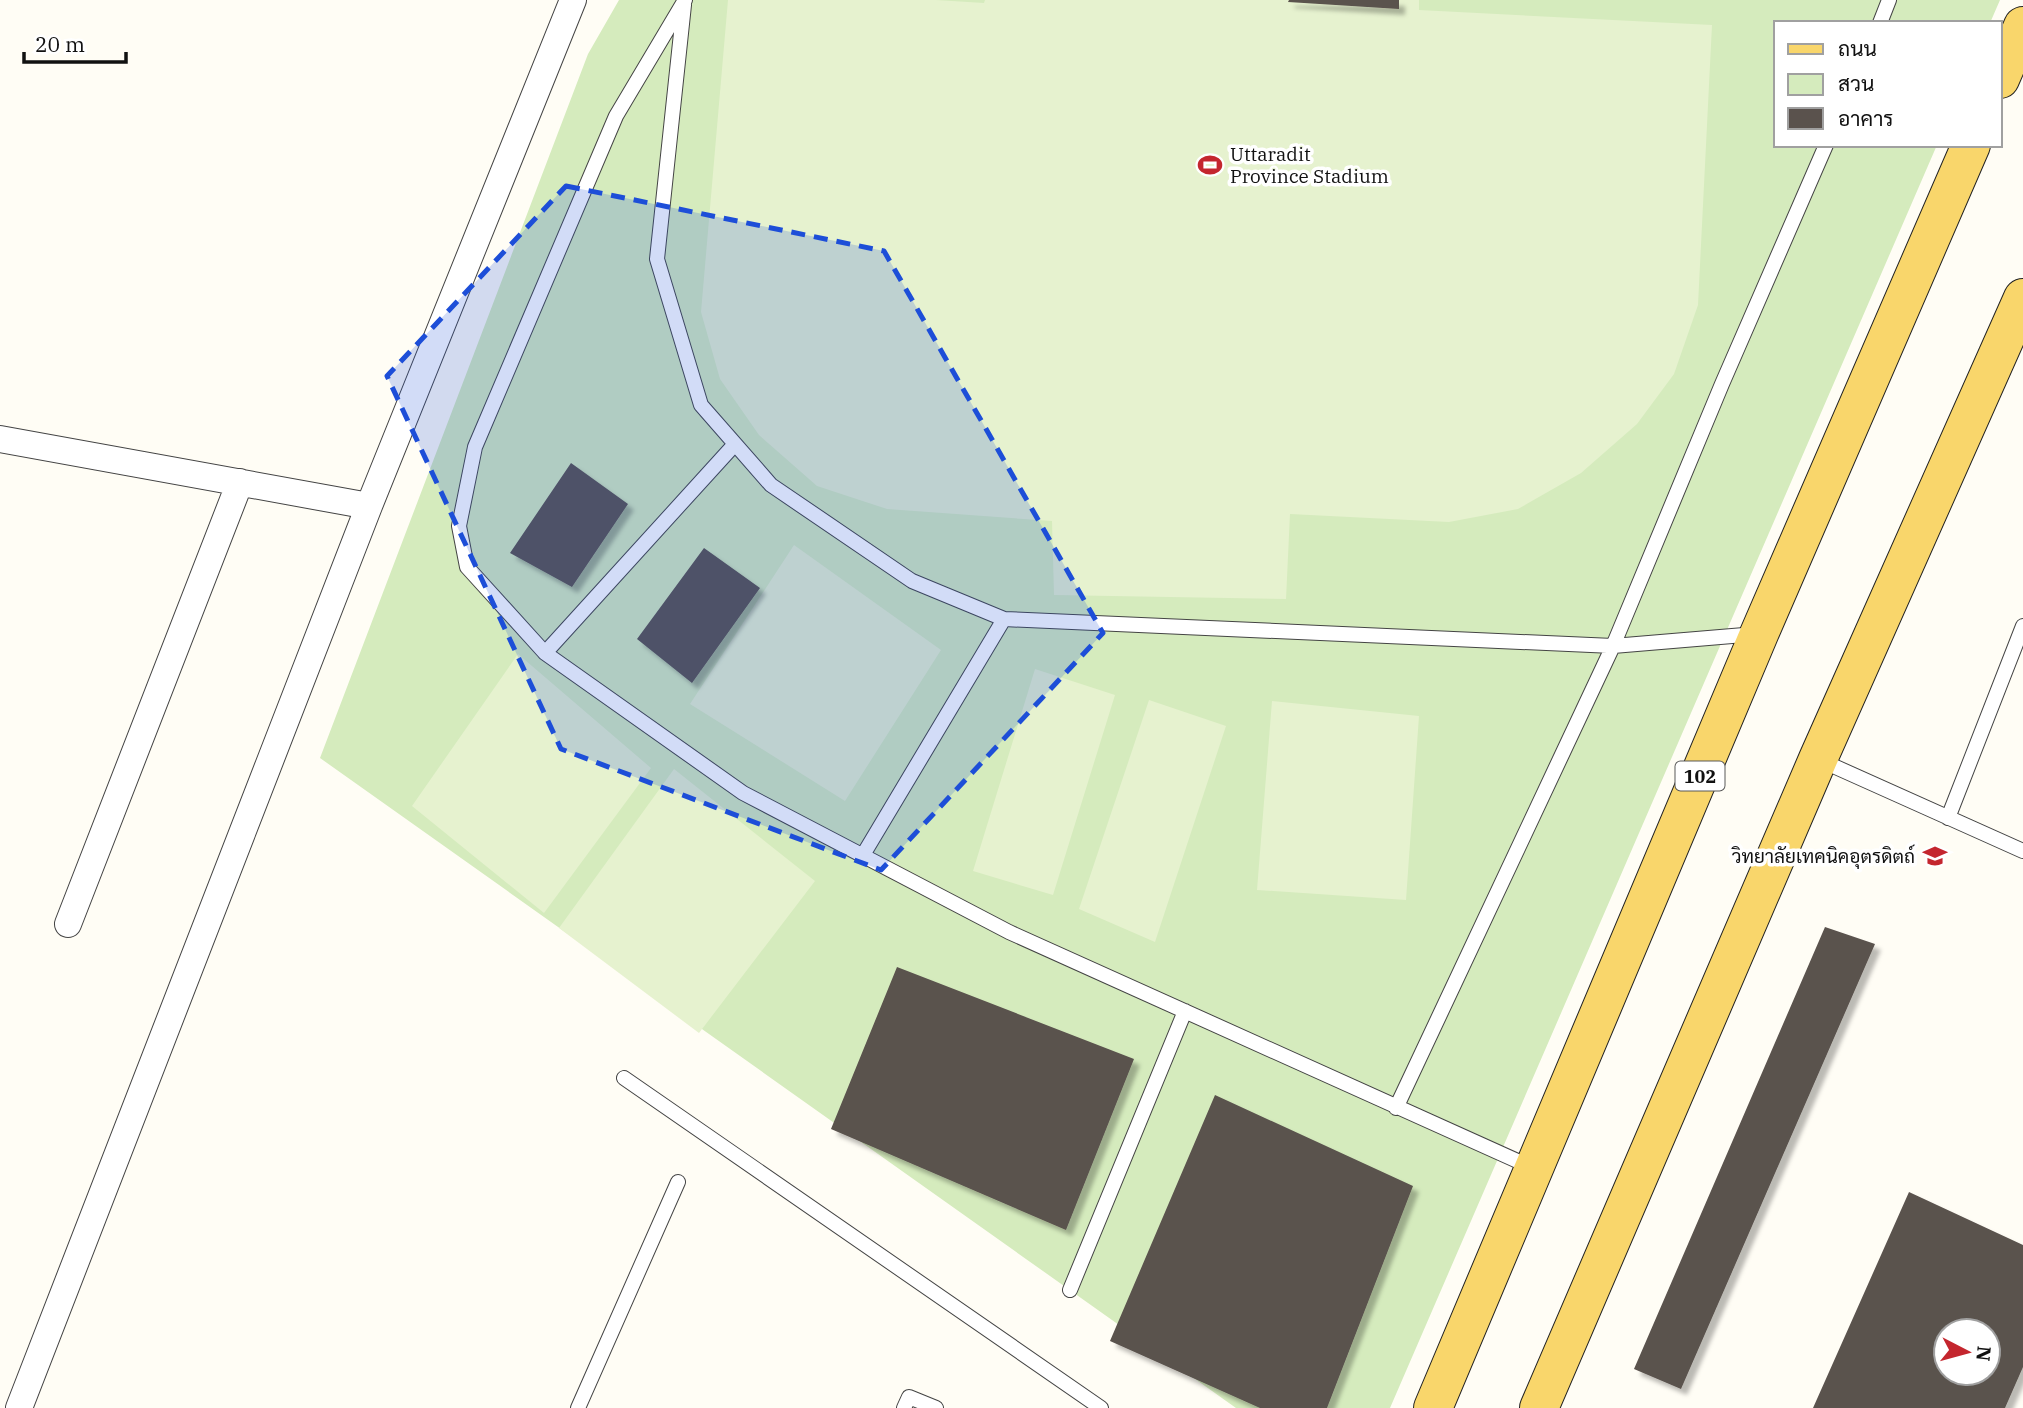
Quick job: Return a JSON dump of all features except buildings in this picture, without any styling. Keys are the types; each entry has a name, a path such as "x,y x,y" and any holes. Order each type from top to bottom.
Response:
{"main road":[{"path":"2002,74 2023,26"},
{"name":"102","path":"1433,1408 1536,1169 1759,634 1970,147"},
{"path":"1545,1403 1818,759 2023,298"}],"street":[{"path":"19,1408 369,506 573,0"},
{"path":"0,439 369,506"},
{"path":"68,924 240,482"}],"lane":[{"path":"685,0 657,259 701,405 771,485 912,580 1004,619 1613,646 1759,634"},
{"path":"685,0 615,116 475,447 459,526 467,567 545,653 743,793 1009,932 1536,1169"},
{"path":"1881,21 1889,0"},
{"path":"1396,1108 1613,646 1722,384 1825,147"},
{"path":"545,653 735,444"},
{"path":"863,855 1004,619"},
{"path":"1948,818 2023,625"},
{"path":"1818,759 2023,851"},
{"path":"1070,1290 1185,1011"},
{"path":"624,1078 1101,1408"},
{"path":"578,1408 678,1182"},
{"path":"904,1408 909,1397 936,1408"}],"highlighted area":[{"path":"566,186 884,251 1103,633 881,870 561,749 387,376"}],"green space":[{"path":"619,0 2000,0 1991,21 1774,21 1774,147 1936,147 1390,1408 1236,1408 320,758 588,54"},
{"name":"Uttaradit Province Stadium","path":"728,0 936,0 984,3 985,0 1419,0 1419,10 1712,25 1698,305 1674,374 1637,424 1581,473 1518,509 1449,522 1290,514 1286,599 1054,595 1052,521 887,509 817,486 759,435 720,379 701,312"},
{"path":"794,545 941,650 845,801 690,704"},
{"path":"518,654 651,768 544,913 412,806"},
{"path":"1035,669 1115,695 1053,895 973,871"},
{"path":"1149,700 1226,726 1155,942 1079,909"},
{"path":"1272,701 1419,716 1406,900 1257,890"},
{"path":"674,769 815,881 699,1033 559,928"}],"place":[{"name":"Uttaradit Province Stadium","path":"1210,165"},
{"name":"วิทยาลัยเทคนิคอุตรดิตถ์","path":"1935,856"}]}
